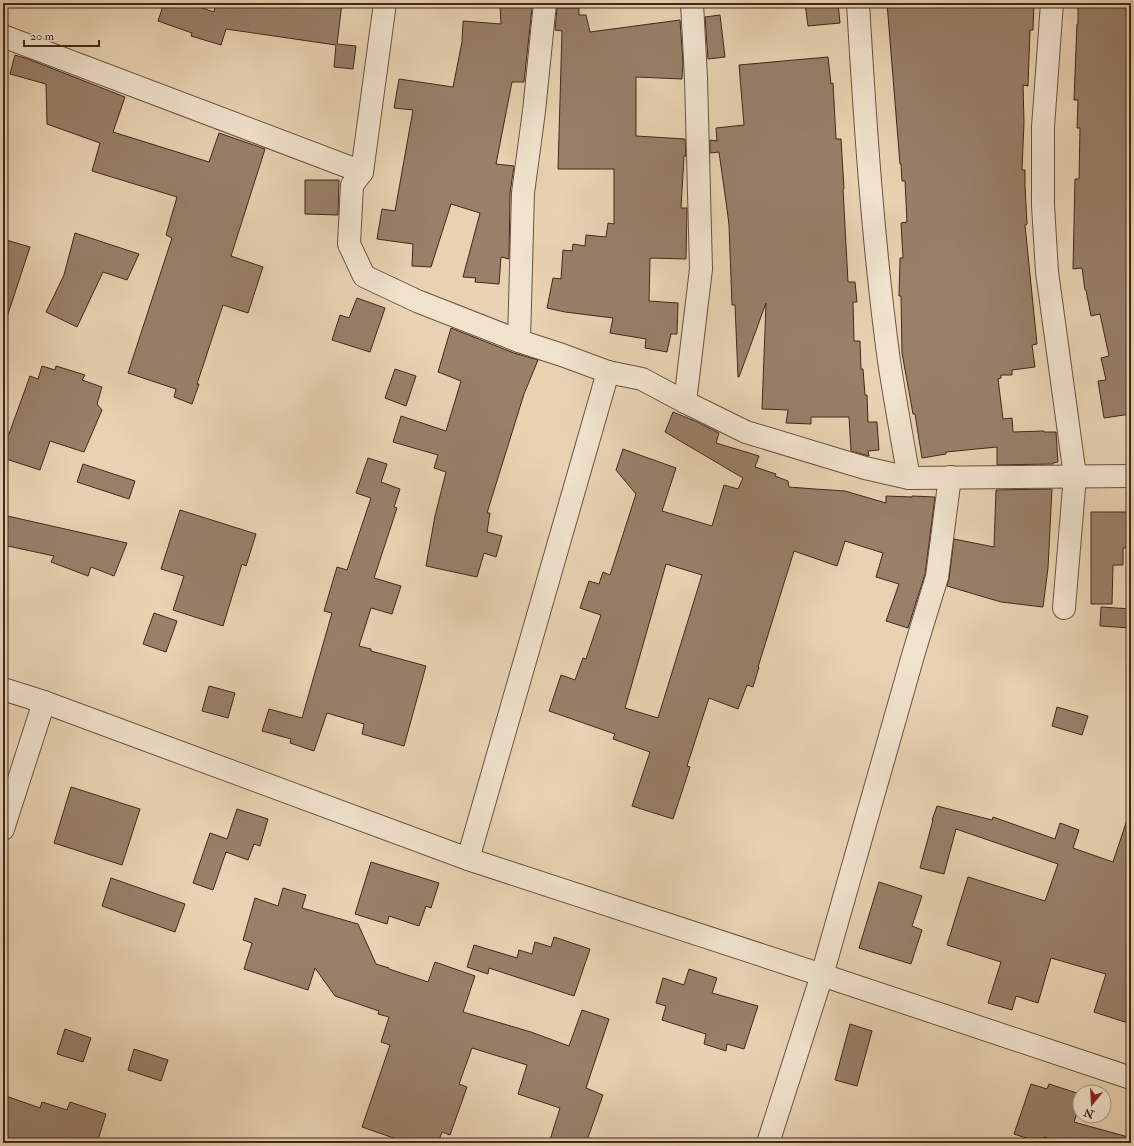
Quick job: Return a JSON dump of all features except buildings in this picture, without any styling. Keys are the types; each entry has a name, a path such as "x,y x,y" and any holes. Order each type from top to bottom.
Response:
{"street":[{"path":"385,3 362,172 352,184 349,244 364,276 417,301 519,341 608,372 642,379 746,432 865,468 909,478 1131,476"},
{"path":"519,341 523,193 545,3"},
{"path":"685,402 701,269 696,78 692,3"},
{"path":"858,3 876,248 889,362 909,478"},
{"path":"1052,3 1043,127 1047,272 1075,476 1064,608"},
{"path":"3,36 362,172"},
{"path":"468,859 608,372"},
{"path":"768,1143 822,975 914,652 937,577 950,477"},
{"path":"3,689 44,702 468,859 1131,1078"},
{"path":"3,829 44,702"}]}
